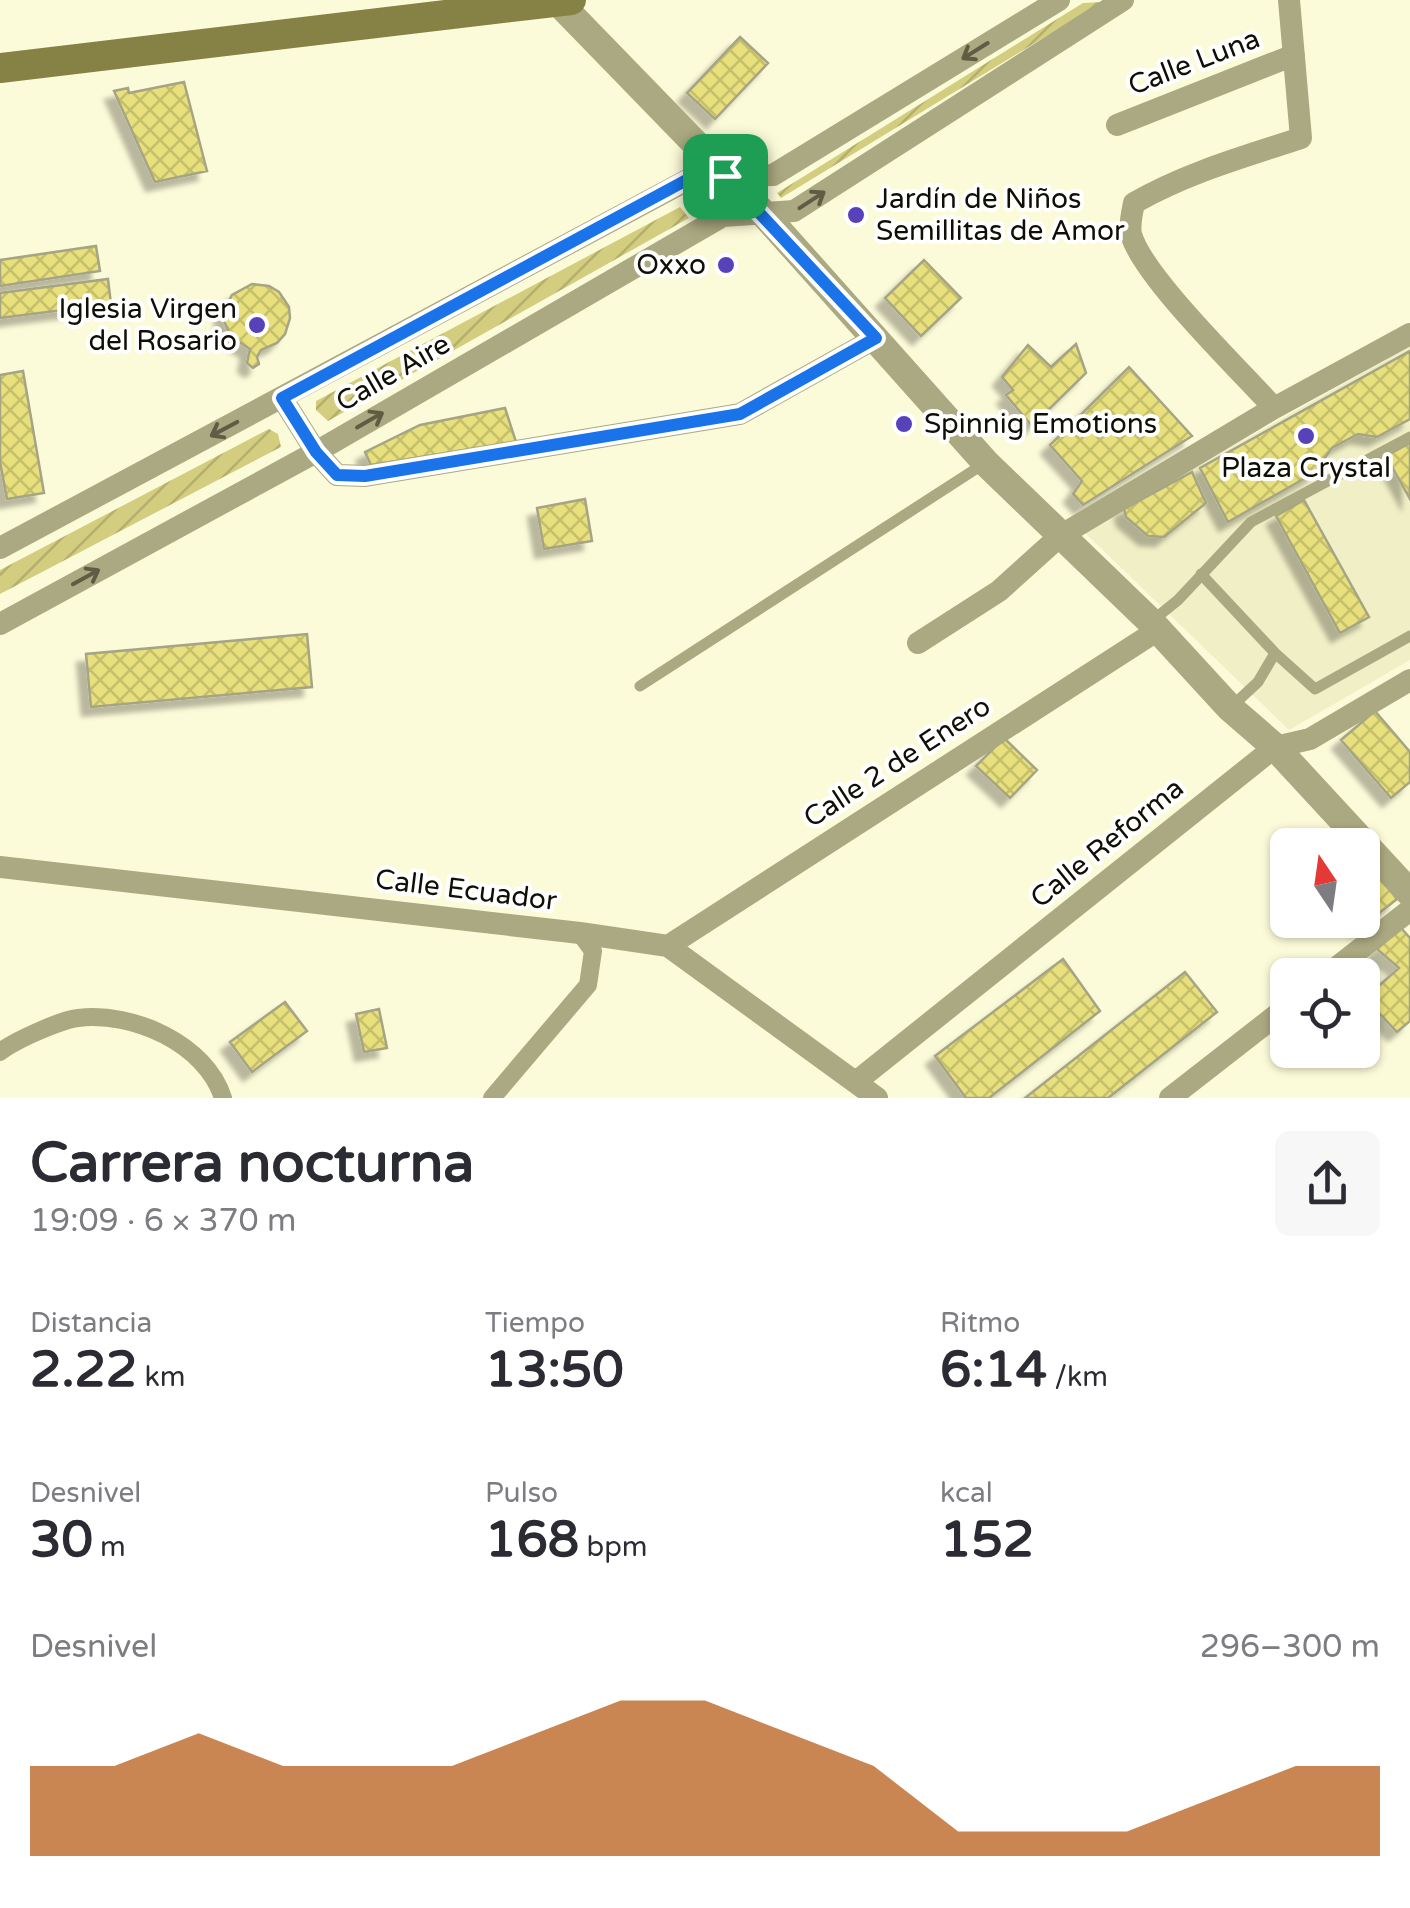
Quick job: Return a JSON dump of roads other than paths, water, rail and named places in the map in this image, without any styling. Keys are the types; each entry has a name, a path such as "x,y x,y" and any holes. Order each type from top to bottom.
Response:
{"main road":[{"path":"0,68 562,1"}],"street":[{"name":"Calle Aire","path":"0,548 694,176 773,175 1058,0"},
{"name":"Calle Aire","path":"0,624 316,452 724,216 794,211 1123,0"},
{"path":"1274,408 1160,282 1130,231 1134,203 1164,186 1301,138 1288,0"},
{"path":"562,1 763,213 986,462 1154,626 1230,708 1275,748 1410,894"},
{"name":"Calle Luna","path":"1117,125 1294,55"},
{"path":"918,643 998,591 1060,536 1274,408 1410,334"},
{"path":"282,398 316,452 337,475 365,476 740,414 876,338"},
{"name":"Calle 2 de Enero","path":"668,946 1154,626"},
{"name":"Calle Reforma","path":"856,1081 1275,748 1310,739 1410,680"},
{"name":"Calle Ecuador","path":"0,867 668,946 877,1098"},
{"path":"1349,958 1410,910"},
{"path":"492,1098 588,985 592,951 580,933"},
{"path":"0,1052 77,1018 142,1022 192,1052 219,1086 223,1098"},
{"path":"1170,1098 1270,1020"}],"lane":[{"path":"1154,626 1251,522 1410,436"},
{"path":"640,686 986,462"},
{"path":"1201,574 1275,653 1314,688 1410,636"},
{"path":"1230,708 1258,682 1275,653"}],"place":[{"name":"Jardín de Niños Semillitas de Amor","path":"856,215"},
{"name":"Oxxo","path":"726,265"},
{"name":"Iglesia Virgen del Rosario","path":"257,325"},
{"name":"Spinnig Emotions","path":"904,424"},
{"name":"Plaza Crystal","path":"1306,436"}]}
